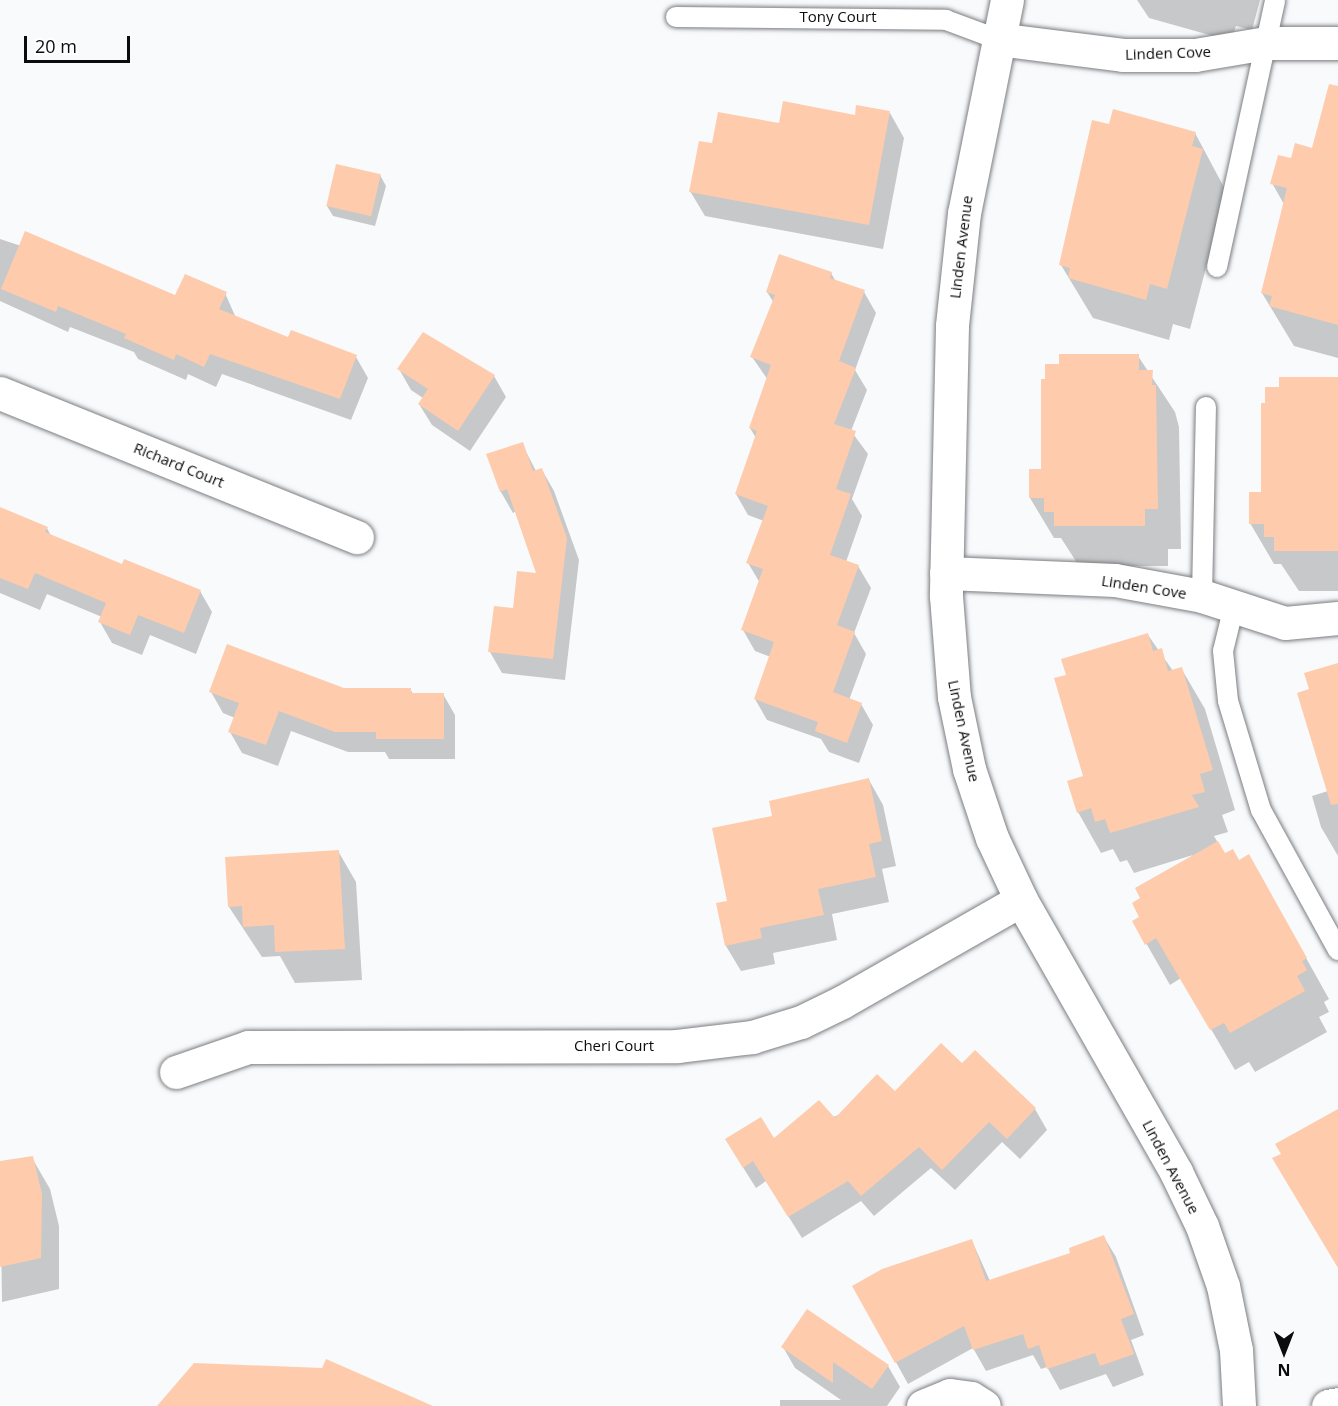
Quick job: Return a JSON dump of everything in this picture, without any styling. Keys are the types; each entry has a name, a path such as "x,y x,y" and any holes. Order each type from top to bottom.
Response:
{"street":[{"name":"Linden Avenue","path":"1007,0 997,39 964,213 952,326 946,573 954,697 969,769 992,838 1021,900 1176,1172 1202,1226 1223,1286 1236,1350 1239,1406"},
{"name":"Linden Cove","path":"997,39 1123,55 1195,55 1266,43 1338,43"},
{"name":"Richard Court","path":"0,393 357,537"},
{"name":"Linden Cove","path":"946,573 1115,580 1202,596 1285,623 1338,618"},
{"name":"Cheri Court","path":"176,1072 248,1047 677,1046 752,1037 801,1022 842,1002 1021,900"},
{"path":"923,1406 950,1395 971,1398 984,1406"},
{"path":"1328,1406 1338,1404"}],"lane":[{"path":"1217,267 1275,0"},
{"name":"Tony Court","path":"676,17 946,20 997,39"},
{"path":"1202,596 1206,407"},
{"path":"1234,606 1224,651 1231,712 1261,810 1338,951"}],"building":[{"path":"1329,84 1338,86 1338,325 1269,306 1272,296 1261,293 1287,188 1270,184 1278,155 1291,158 1295,143 1312,148"},
{"path":"783,101 855,115 856,105 890,111 869,225 689,192 699,141 712,143 718,112 779,123"},
{"path":"1113,109 1196,132 1192,146 1203,149 1167,289 1150,284 1146,300 1068,278 1070,268 1059,265 1092,120 1109,124"},
{"path":"336,164 381,174 371,216 326,206"},
{"path":"25,231 175,295 185,274 227,292 219,309 288,337 291,330 357,355 340,399 210,354 204,367 176,354 174,360 124,338 126,334 58,306 56,312 1,289"},
{"path":"779,254 832,272 830,278 865,290 839,361 856,368 834,424 856,431 836,489 851,494 830,555 859,565 837,625 855,632 833,692 862,703 847,743 815,731 818,722 754,699 774,642 741,630 763,569 746,563 768,506 735,494 757,431 749,428 771,365 750,357 775,295 766,292"},
{"path":"423,332 495,375 458,431 418,404 428,389 397,369"},
{"path":"1059,354 1139,354 1139,370 1153,370 1152,385 1156,385 1158,509 1145,509 1145,526 1054,526 1054,512 1044,512 1044,498 1029,498 1029,469 1041,469 1041,379 1045,379 1045,364 1059,364"},
{"path":"1279,377 1338,377 1338,551 1274,551 1274,537 1264,537 1264,524 1249,524 1249,492 1261,492 1261,403 1265,403 1265,387 1279,387"},
{"path":"523,442 533,471 542,468 567,538 553,659 488,652 494,606 513,608 517,571 536,573 507,489 500,492 486,454"},
{"path":"0,507 48,527 45,532 122,564 124,559 201,590 184,633 138,615 130,635 98,622 106,603 35,573 28,589 0,578"},
{"path":"1148,633 1153,651 1162,648 1168,671 1182,667 1213,770 1200,774 1205,792 1192,795 1199,807 1110,833 1105,819 1095,822 1091,808 1077,813 1067,781 1083,776 1054,678 1066,675 1061,659"},
{"path":"227,644 344,688 411,688 411,693 444,693 444,739 376,739 376,732 335,732 279,711 266,745 228,732 239,703 209,692"},
{"path":"1338,663 1338,804 1331,805 1297,693 1309,689 1304,673"},
{"path":"869,778 882,841 869,844 876,877 818,889 824,915 760,928 762,938 725,946 716,903 727,901 712,828 772,816 769,801"},
{"path":"1218,841 1225,853 1233,849 1239,860 1249,854 1307,958 1302,961 1307,970 1297,976 1305,991 1230,1033 1224,1023 1210,1030 1156,938 1145,945 1132,921 1139,917 1132,903 1140,898 1135,888"},
{"path":"339,850 345,949 275,952 274,925 243,927 242,906 228,907 225,857"},
{"path":"941,1043 962,1063 975,1050 1036,1108 1007,1139 989,1122 942,1170 919,1147 861,1196 848,1181 788,1217 753,1161 743,1168 725,1139 761,1117 774,1138 819,1100 835,1118 877,1074 895,1091"},
{"path":"1338,1109 1338,1268 1272,1158 1281,1154 1275,1144"},
{"path":"33,1156 42,1194 41,1258 0,1267 0,1161"},
{"path":"1104,1235 1134,1314 1121,1319 1134,1354 1100,1366 1095,1353 1047,1369 1039,1345 1028,1349 1023,1334 973,1350 964,1326 895,1363 852,1286 882,1269 972,1239 986,1281 1070,1253 1069,1248"},
{"path":"807,1309 889,1365 872,1389 833,1362 833,1383 781,1347"},
{"path":"326,1359 433,1406 157,1406 194,1363 322,1368"}]}
